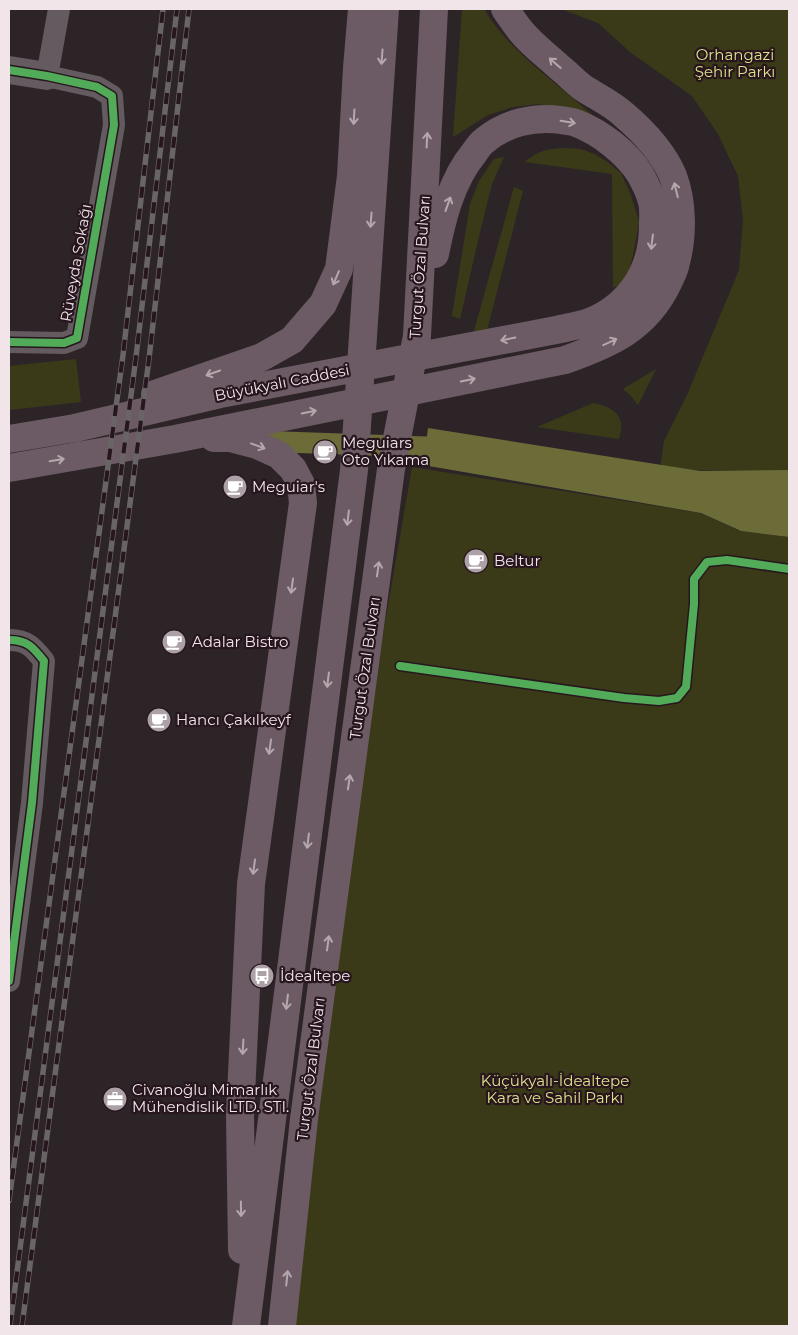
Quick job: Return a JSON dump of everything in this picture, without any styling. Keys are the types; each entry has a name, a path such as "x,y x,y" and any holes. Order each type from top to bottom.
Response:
{"highway":[{"path":"75,428 132,403 262,357 292,340 323,304 339,269 351,176 362,9"},
{"path":"245,1326 354,470 385,9"},
{"name":"Turgut Özal Bulvarı","path":"282,1326 304,1119 391,469 417,336 434,9"},
{"path":"9,468 175,439 565,360 620,337 643,320 661,298 675,268 680,246 682,225 673,176 659,152 622,113 582,86 546,56 521,31 505,9"},
{"name":"Büyükyalı Caddesi","path":"9,439 75,428 220,394 591,322 606,314 623,301 637,284 646,270 653,241 654,217 648,188 640,174 624,154 594,132 575,122 551,119 530,120 505,127 483,141 458,176 441,222 417,336"},
{"path":"175,439 230,438 257,445 280,455 292,469 301,484 303,503 251,884 240,1116 245,1326"}],"street":[{"path":"9,70 47,76 58,9"},
{"name":"Rüveyda Sokağı","path":"9,342 64,343 78,338 114,125 112,96 96,87 47,76"},
{"path":"9,640 20,640 33,647 44,661 32,803 9,981"}],"green space":[{"path":"462,9 484,9 508,41 522,55 596,119 539,104 513,107 488,115 453,137"},
{"name":"Orhangazi Şehir Parkı","path":"561,9 789,9 789,471 660,469 664,441 687,395 739,270 743,220 738,176 718,134 692,96 630,52 598,23"},
{"path":"564,148 581,149 606,161 621,173 631,195 639,222 634,250 629,272 622,283 613,288 612,174 525,162 543,151"},
{"path":"504,157 492,184 460,319 452,316 470,204 479,181 494,159"},
{"path":"514,187 523,191 487,330 474,331"},
{"path":"76,359 81,402 9,410 9,366"},
{"path":"656,369 638,405 623,389"},
{"path":"593,403 614,411 620,418 621,431 619,439 537,427"},
{"name":"Küçükyalı-İdealtepe Kara ve Sahil Parkı","path":"412,467 700,513 740,531 789,537 789,1326 291,1326 300,1233 380,652"}],"shaded area":[{"path":"428,428 700,471 789,470 789,537 741,531 701,513 423,465"}],"waterway":[{"path":"256,441 426,447"}],"railway":[{"path":"9,1201 123,355 163,9"},
{"path":"10,1326 136,357 177,9"},
{"path":"22,1326 149,359 189,9"}],"cycle path":[{"path":"9,70 97,87 112,96 114,125 77,338 64,343 9,342"},
{"path":"400,666 624,698 659,701 677,698 686,687 694,604 694,579 707,562 727,560 789,569"},
{"path":"9,640 21,641 29,645 44,661 32,803 9,981"}],"place":[{"name":"Meguiars Oto Yıkama","path":"325,452"},
{"name":"Meguiar's","path":"235,487"},
{"name":"Beltur","path":"476,561"},
{"name":"Adalar Bistro","path":"174,642"},
{"name":"Hancı Çakılkeyf","path":"159,720"},
{"name":"İdealtepe","path":"262,976"},
{"name":"Civanoğlu Mimarlık Mühendislik LTD. STI.","path":"115,1099"}]}
